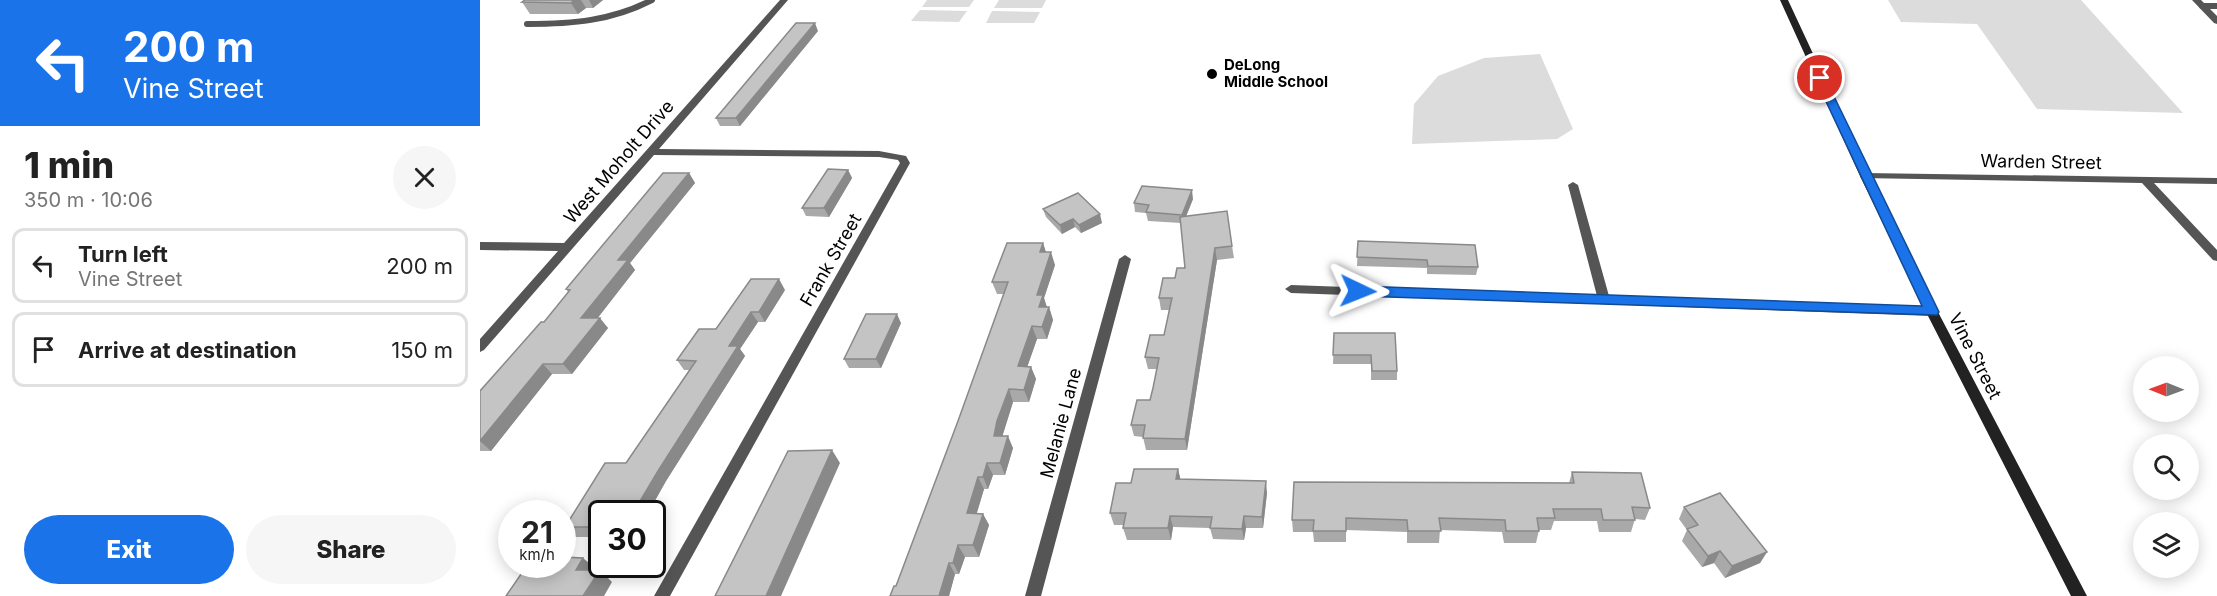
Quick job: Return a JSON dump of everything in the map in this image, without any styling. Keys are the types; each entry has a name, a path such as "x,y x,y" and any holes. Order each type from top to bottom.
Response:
{"street":[{"name":"West Moholt Drive","path":"480,347 784,0"},
{"name":"Vine Street","path":"1784,0 1865,176 1932,312 2079,596"},
{"path":"2199,3 2217,21"},
{"name":"Frank Street","path":"653,152 879,154 902,158 905,163 662,596"},
{"name":"Warden Street","path":"1865,176 2217,181"},
{"path":"2146,181 2217,257"},
{"path":"1573,185 1605,300"},
{"path":"480,246 569,247"},
{"name":"Melanie Lane","path":"1033,596 1125,258"},
{"path":"1291,289 1932,312"}],"lane":[{"path":"528,24 574,24 610,19 652,0"},
{"path":"2199,3 2217,6"}],"shaded area":[{"path":"927,0 974,0 969,7 922,7"},
{"path":"999,0 1046,0 1042,8 994,8"},
{"path":"1888,0 2081,0 2183,113 2037,109 1977,24 1901,22"},
{"path":"920,10 967,11 959,22 911,21"},
{"path":"992,11 1040,12 1034,23 986,23"},
{"path":"1540,54 1573,129 1557,139 1412,144 1414,104 1438,76 1484,58"}],"building":[{"path":"525,0 574,0 571,3 522,2"},
{"path":"796,23 815,23 736,118 716,118"},
{"path":"828,169 848,170 824,208 802,208"},
{"path":"663,173 689,173 618,260 628,260 581,318 600,318 563,364 543,364 480,441 480,391 541,322 544,322 570,290 566,289"},
{"path":"1142,186 1192,190 1182,215 1146,212 1149,205 1134,203"},
{"path":"1078,193 1100,214 1079,225 1073,219 1060,225 1043,209"},
{"path":"1227,211 1232,246 1215,248 1185,439 1143,438 1145,425 1131,425 1137,400 1150,400 1153,388 1159,358 1145,357 1150,335 1164,335 1172,298 1159,298 1163,278 1175,278 1177,268 1185,268 1180,217"},
{"path":"1358,241 1475,245 1478,267 1428,266 1427,260 1357,257"},
{"path":"1007,243 1043,243 1040,252 1051,252 1037,295 1043,295 1039,307 1049,307 1042,327 1032,326 1018,366 1031,367 1024,390 1009,389 997,421 994,436 1008,436 1000,463 987,463 983,477 978,477 967,513 983,514 973,545 958,545 953,563 949,563 939,596 890,596 896,586 1008,282 992,282"},
{"path":"751,279 779,279 759,312 751,312 729,346 738,346 641,500 588,500 588,527 576,527 576,509 605,463 626,463 696,361 677,360 699,329 716,329"},
{"path":"866,314 897,314 876,359 844,359"},
{"path":"1334,333 1395,333 1397,371 1372,371 1371,355 1333,355"},
{"path":"832,450 766,596 715,596 788,451"},
{"path":"1134,469 1178,469 1176,479 1266,481 1262,517 1244,516 1242,529 1210,528 1212,517 1170,516 1168,528 1123,528 1126,513 1110,513 1116,483 1131,483"},
{"path":"1572,472 1641,473 1650,508 1632,507 1635,520 1603,520 1601,509 1553,509 1555,518 1537,518 1539,531 1506,531 1505,520 1439,518 1441,531 1408,531 1407,520 1346,518 1346,531 1313,531 1314,520 1292,520 1294,482 1574,483"},
{"path":"1720,493 1767,552 1732,566 1720,551 1708,556 1687,529 1698,525 1684,507"},
{"path":"576,558 583,558 576,570"},
{"path":"576,570 588,570 588,578 595,578 583,596 506,596 518,578 576,578"}],"place":[{"name":"DeLong Middle School","path":"1212,74"}],"route":[{"path":"1358,291 1932,312 1820,78"}]}
